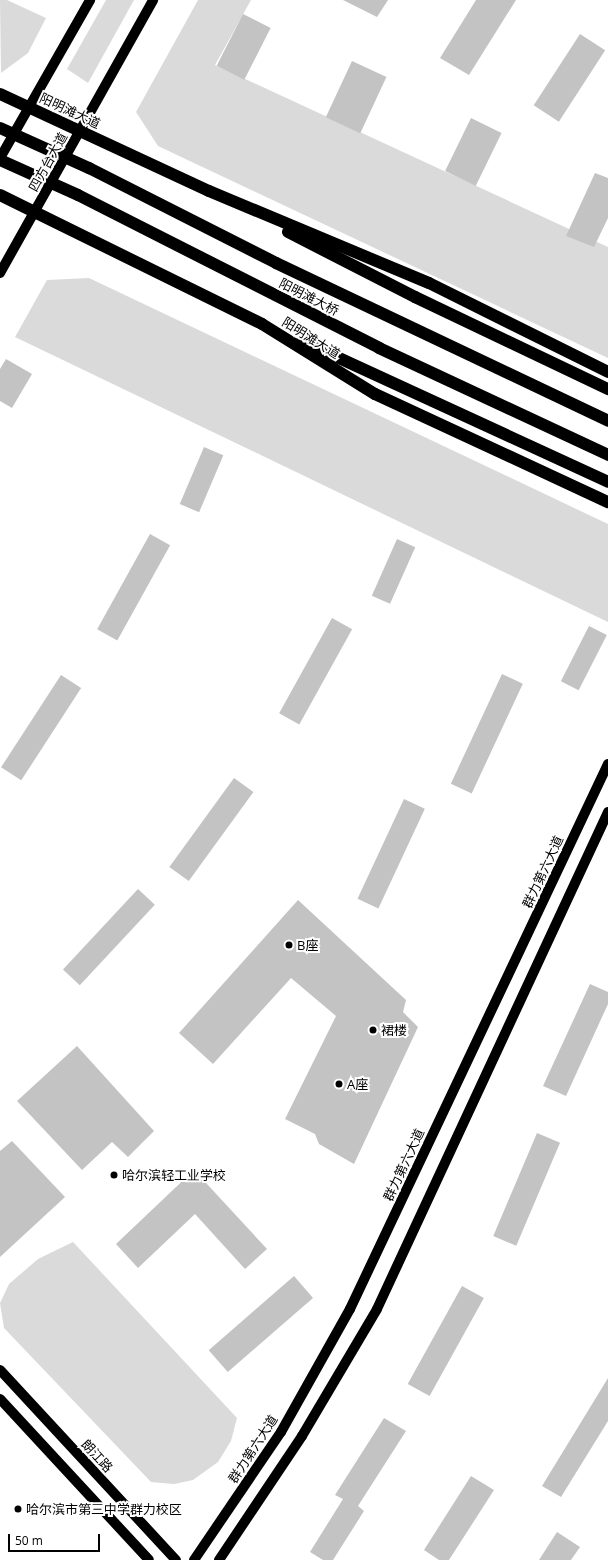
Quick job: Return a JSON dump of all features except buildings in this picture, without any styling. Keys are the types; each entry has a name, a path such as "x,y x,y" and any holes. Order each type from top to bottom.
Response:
{"highway":[{"name":"阳明滩大道","path":"0,94 209,191 429,283 608,372"},
{"name":"阳明滩大桥","path":"0,128 89,168 276,263 608,421"},
{"name":"阳明滩大桥","path":"0,159 78,195 379,348 608,455"},
{"path":"209,191 415,297 608,389"},
{"name":"阳明滩大道","path":"0,195 262,324 375,394 608,502"},
{"path":"262,324 384,377 608,482"}],"main road":[{"path":"0,159 90,0"},
{"name":"四方台大道","path":"0,273 153,0"},
{"name":"群力第六大道","path":"194,1560 281,1432 350,1309 608,764"},
{"path":"219,1560 302,1436 377,1309 608,812"},
{"name":"朗江路","path":"0,1370 176,1560"},
{"path":"0,1399 149,1560"}],"shaded area":[{"path":"0,0 7,0 46,18 28,53 1,73"},
{"path":"106,0 134,0 88,83 67,69"},
{"path":"198,0 251,0 215,65 608,247 608,358 158,146 136,112"},
{"path":"89,278 608,524 608,622 15,337 47,280"},
{"path":"73,1242 237,1418 231,1441 218,1462 193,1480 174,1484 151,1482 4,1328 0,1303 9,1284 38,1259"}],"place":[{"name":"B座","path":"289,945"},
{"name":"裙楼","path":"373,1030"},
{"name":"A座","path":"339,1084"},
{"name":"哈尔滨轻工业学校","path":"114,1175"},
{"name":"哈尔滨市第三中学群力校区","path":"18,1509"}]}
